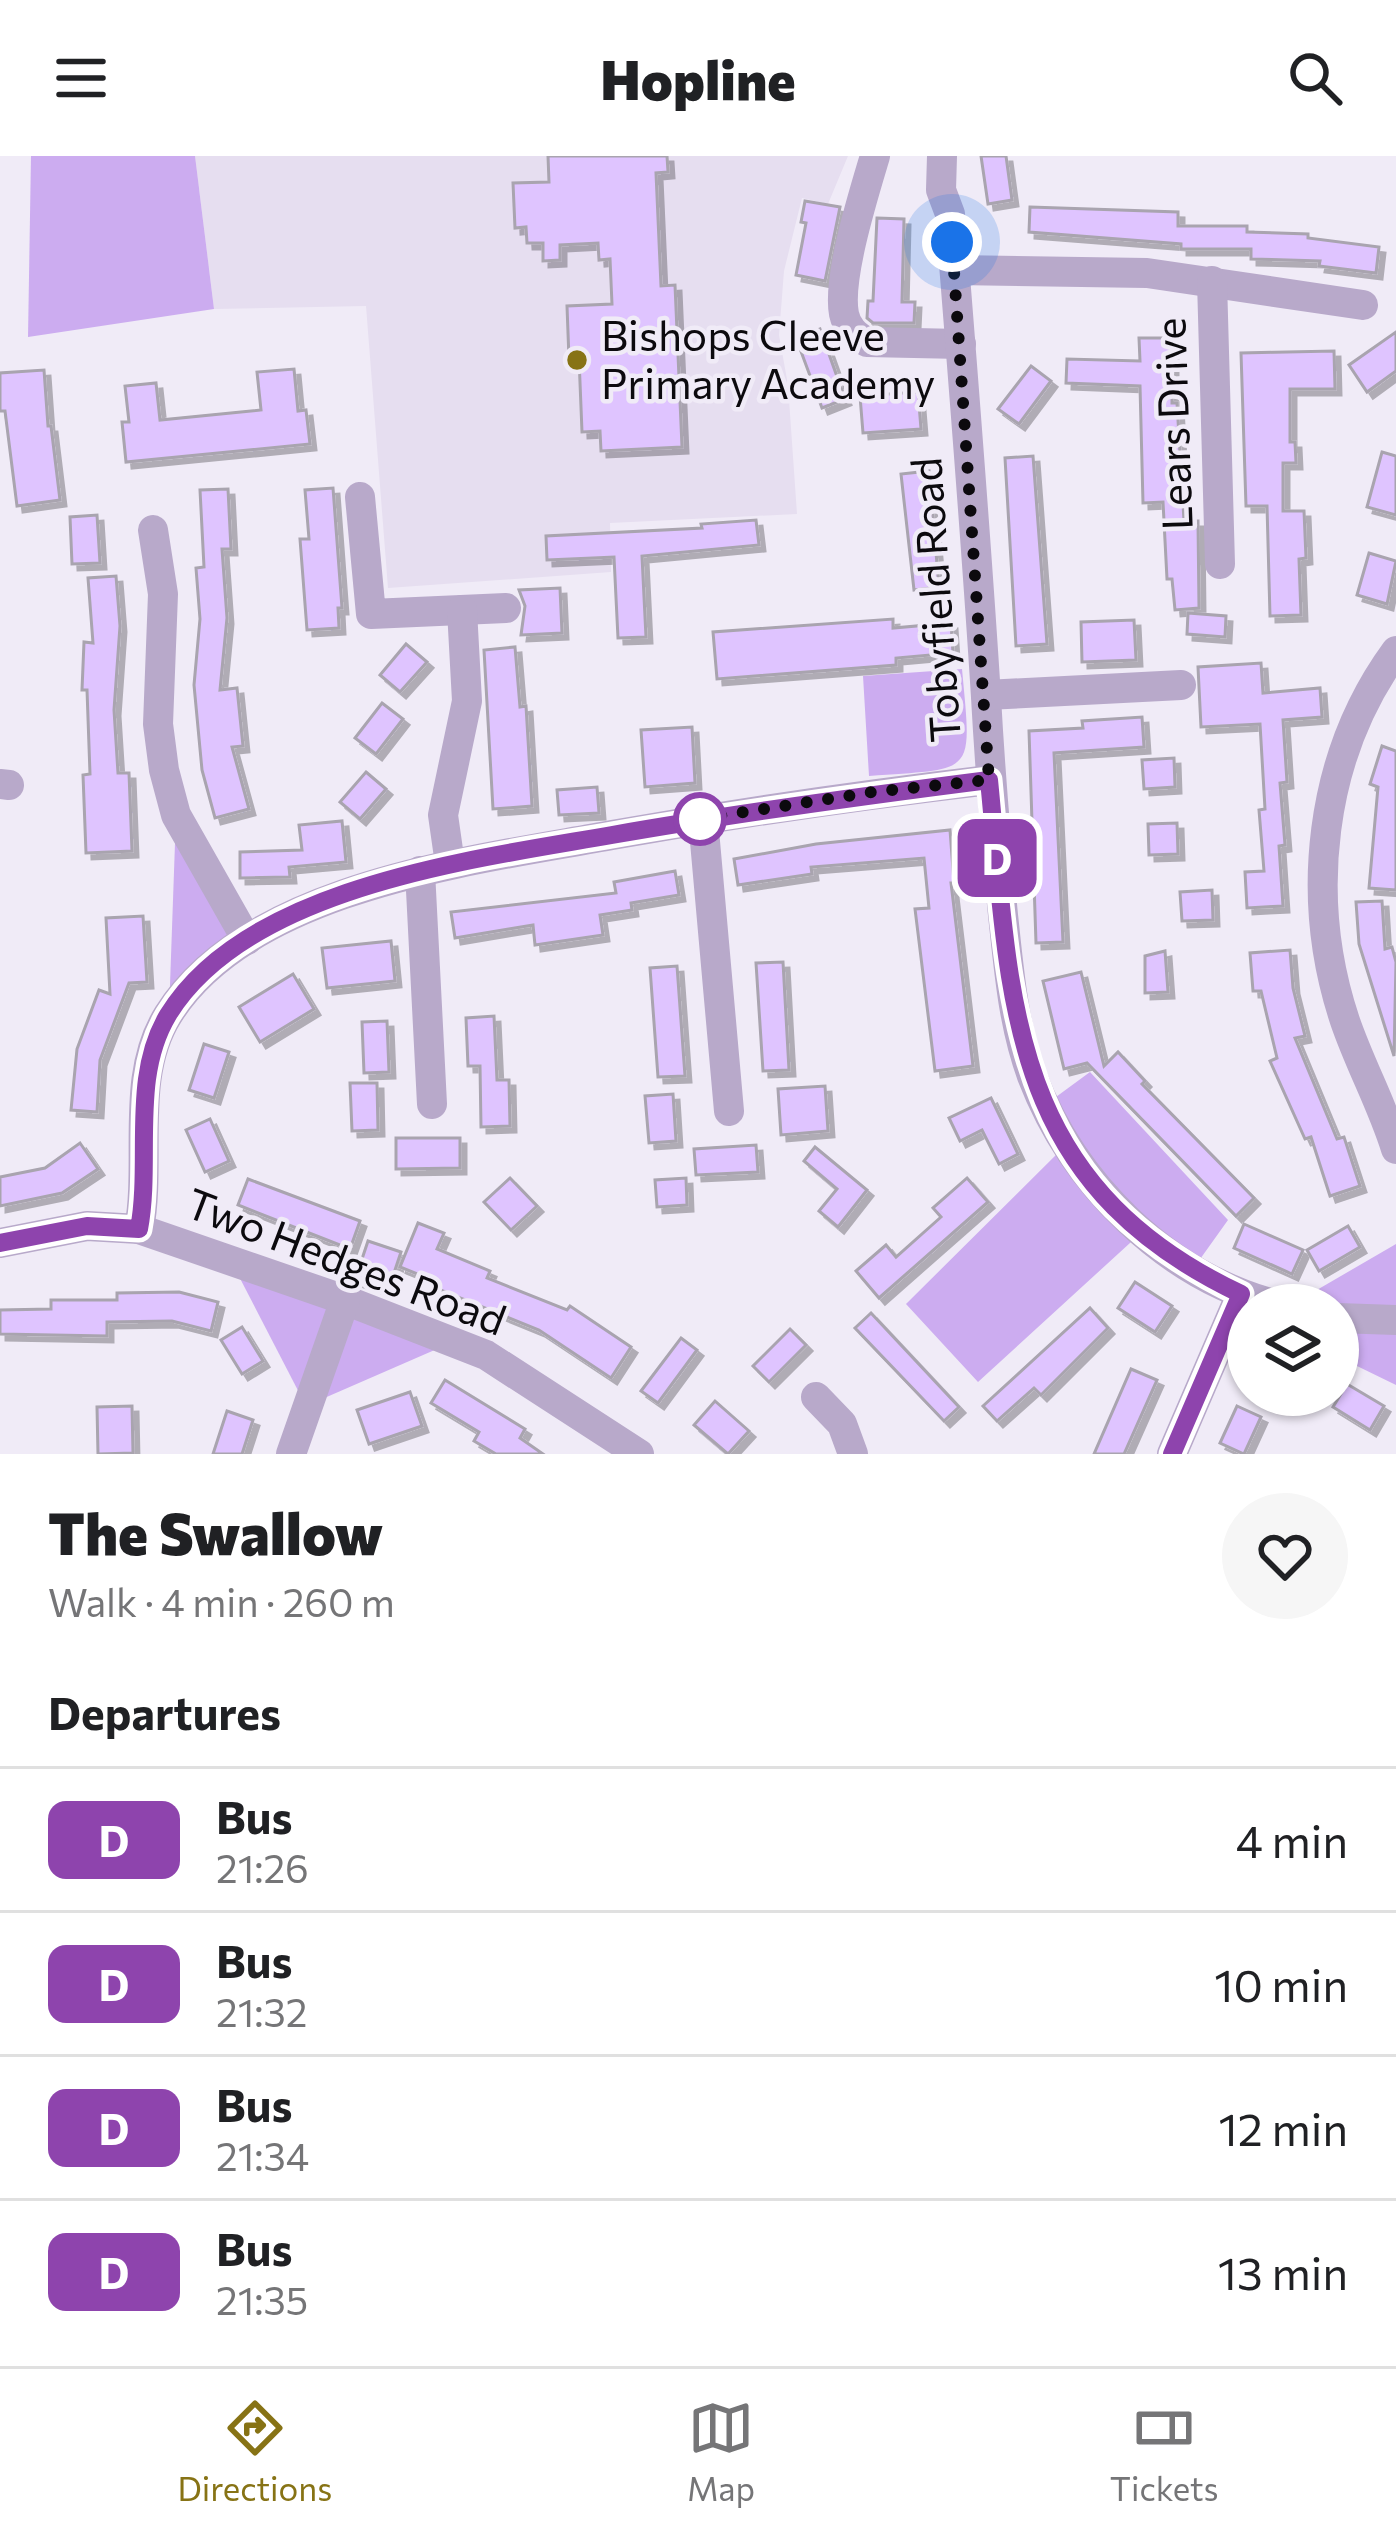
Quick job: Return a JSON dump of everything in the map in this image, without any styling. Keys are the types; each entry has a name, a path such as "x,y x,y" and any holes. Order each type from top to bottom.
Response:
{"street":[{"path":"875,156 846,284 843,307 851,331 867,342 961,344"},
{"name":"Tobyfield Road","path":"942,156 940,190 950,214 961,344 989,780 1011,996 1024,1052 1045,1105 1081,1166 1119,1211 1167,1252 1227,1286"},
{"path":"955,270 1147,273 1363,305"},
{"name":"Lears Drive","path":"1212,281 1220,564"},
{"path":"360,496 371,614 506,608"},
{"path":"153,530 163,594 158,724 164,770 176,815 247,940"},
{"path":"432,1104 435,867 467,701 462,610"},
{"path":"1396,651 1359,711 1341,761 1329,812 1322,882 1335,986 1396,1149"},
{"path":"986,695 1181,685"},
{"path":"139,1229 148,1074 159,1033 169,1013 194,985 247,940 357,889 435,867 873,792 989,780"},
{"path":"703,819 729,1111"},
{"name":"Two Hedges Road","path":"0,1243 87,1226 139,1229 486,1355 639,1454"},
{"path":"291,1454 345,1300"},
{"path":"1359,1319 1396,1320"},
{"path":"1172,1454 1227,1326"},
{"path":"815,1397 842,1424 853,1454"}],"shaded area":[{"path":"31,156 195,156 214,309 28,337"},
{"name":"Bishops Cleeve Primary Academy","path":"195,156 848,156 828,204 802,198 784,271 779,335 788,385 797,514 610,523 611,572 388,588 366,306 214,309"},
{"path":"962,669 967,730 959,760 930,771 869,776 863,676"},
{"path":"176,815 247,940 169,1013"},
{"path":"1090,1072 1228,1220 1193,1269 1142,1232 978,1382 906,1304 1066,1145 1045,1105"},
{"path":"1396,1244 1396,1385 1359,1367 1359,1284 1327,1284"},
{"path":"231,1261 453,1342 306,1406"}],"building":[{"path":"548,156 667,156 668,172 656,173 661,286 675,285 682,447 601,451 600,431 582,432 579,358 569,359 567,306 612,304 610,259 599,260 598,243 560,245 560,260 543,261 543,243 527,243 526,227 515,228 513,183 549,182"},
{"path":"981,156 1006,156 1012,200 988,204"},
{"path":"805,201 840,207 825,281 796,275 806,223 801,222"},
{"path":"1030,207 1178,212 1178,226 1247,226 1247,232 1308,234 1308,238 1379,247 1376,273 1319,266 1320,261 1251,259 1251,249 1181,249 1181,244 1029,232"},
{"path":"877,218 904,219 902,302 915,302 914,323 873,323 867,318 868,301 873,301"},
{"path":"820,329 845,399 822,408 796,338"},
{"path":"1396,332 1396,371 1367,392 1349,365"},
{"path":"1139,338 1172,338 1172,403 1177,403 1184,521 1198,521 1199,608 1175,610 1172,579 1167,579 1163,502 1143,503 1140,386 1066,383 1067,359 1140,361"},
{"path":"1334,351 1335,389 1290,389 1290,442 1295,442 1296,463 1283,463 1283,511 1304,511 1306,558 1299,559 1301,615 1270,616 1267,506 1246,506 1241,353"},
{"path":"1031,366 1051,381 1019,424 998,409"},
{"path":"294,369 298,411 306,410 310,444 126,462 125,386 156,383 160,420 261,410 257,372"},
{"path":"44,370 60,500 17,506 5,411 0,411 0,373"},
{"path":"918,392 921,429 863,433 860,396"},
{"path":"1382,452 1396,456 1396,515 1367,507"},
{"path":"1033,456 1047,644 1016,646 1005,458"},
{"path":"929,471 939,587 914,590 901,474"},
{"path":"333,488 342,608 338,608 339,628 307,630 300,539 309,539 305,490"},
{"path":"228,489 231,549 222,549 227,618 220,690 237,688 243,746 232,747 249,809 215,818 202,770 194,685 200,619 196,568 204,567 200,490"},
{"path":"97,515 100,563 72,564 70,517"},
{"path":"756,520 759,545 642,556 646,637 618,638 614,557 547,560 546,536 702,528 701,524"},
{"path":"1369,553 1396,561 1387,604 1357,595"},
{"path":"116,576 120,626 114,710 118,773 129,773 132,851 86,853 83,775 90,774 87,690 82,690 84,642 93,643 88,578"},
{"path":"560,588 562,633 521,635 525,606 519,590"},
{"path":"1188,613 1226,616 1225,637 1187,634"},
{"path":"893,619 893,628 951,623 953,653 896,658 896,665 717,679 713,632"},
{"path":"1134,620 1136,660 1082,662 1081,622"},
{"path":"406,644 427,662 400,692 380,675"},
{"path":"515,647 520,707 526,706 532,806 493,809 484,650"},
{"path":"1261,663 1263,693 1320,688 1322,717 1283,720 1287,782 1280,783 1285,845 1279,846 1283,906 1247,908 1245,872 1264,871 1260,724 1201,727 1198,667"},
{"path":"382,703 403,719 376,754 355,738"},
{"path":"1142,717 1144,747 1054,753 1063,942 1036,943 1029,731 1083,728 1082,721"},
{"path":"692,727 695,783 645,787 641,730"},
{"path":"1382,746 1396,751 1396,890 1369,888 1378,787 1370,784"},
{"path":"1174,758 1175,787 1144,789 1142,760"},
{"path":"366,772 386,789 360,819 340,802"},
{"path":"597,787 599,813 559,815 557,790"},
{"path":"342,821 346,862 289,867 290,877 240,878 240,852 302,850 299,825"},
{"path":"1177,823 1178,854 1149,855 1148,824"},
{"path":"950,830 951,883 973,1066 935,1071 915,909 929,908 924,858 811,867 812,874 738,885 734,859 816,844"},
{"path":"675,871 679,895 631,903 632,910 600,915 603,935 535,945 533,925 455,938 451,912 616,893 614,882"},
{"path":"1212,890 1213,920 1182,921 1180,892"},
{"path":"1382,901 1385,949 1392,947 1396,962 1394,1056 1359,944 1356,902"},
{"path":"143,916 147,982 129,983 100,1060 97,1112 71,1110 77,1049 99,990 110,994 106,918"},
{"path":"391,941 395,981 327,988 322,948"},
{"path":"1290,950 1305,1036 1295,1038 1337,1139 1344,1137 1360,1186 1330,1196 1311,1137 1305,1139 1270,1061 1277,1058 1261,991 1253,991 1250,953"},
{"path":"1165,951 1168,992 1145,993 1145,956"},
{"path":"783,962 789,1070 763,1071 756,963"},
{"path":"677,966 685,1076 658,1077 650,968"},
{"path":"1081,972 1104,1066 1118,1052 1145,1081 1142,1084 1254,1198 1236,1216 1087,1063 1064,1069 1043,981"},
{"path":"293,974 314,1009 260,1042 239,1007"},
{"path":"494,1016 497,1080 509,1080 510,1126 481,1127 480,1066 468,1066 466,1018"},
{"path":"387,1021 389,1072 364,1073 362,1022"},
{"path":"204,1044 229,1052 214,1098 189,1090"},
{"path":"350,1083 377,1083 378,1130 352,1131"},
{"path":"825,1086 828,1131 781,1135 778,1089"},
{"path":"673,1094 676,1141 649,1143 645,1096"},
{"path":"991,1098 1018,1154 999,1164 982,1130 960,1141 949,1118"},
{"path":"210,1119 229,1161 205,1172 186,1130"},
{"path":"396,1138 460,1138 460,1168 396,1169"},
{"path":"80,1143 98,1169 62,1193 0,1206 0,1177 45,1168"},
{"path":"756,1145 758,1172 696,1175 694,1149"},
{"path":"815,1147 867,1190 838,1227 819,1211 837,1189 804,1161"},
{"path":"510,1178 537,1206 511,1230 484,1202"},
{"path":"686,1178 687,1205 657,1207 655,1180"},
{"path":"967,1178 988,1202 879,1298 856,1271 886,1245 896,1257 941,1217 933,1208"},
{"path":"248,1179 360,1221 350,1249 238,1205"},
{"path":"418,1223 444,1233 437,1249 490,1271 487,1278 567,1310 570,1306 631,1347 611,1378 539,1330 433,1287 435,1281 400,1267"},
{"path":"1244,1224 1303,1250 1292,1274 1234,1248"},
{"path":"1348,1226 1360,1247 1319,1271 1307,1250"},
{"path":"368,1241 401,1252 388,1291 355,1280"},
{"path":"1135,1282 1172,1306 1155,1332 1118,1308"},
{"path":"179,1292 218,1302 211,1331 172,1321 107,1322 107,1336 0,1334 0,1310 51,1309 51,1300 117,1300 117,1293"},
{"path":"1090,1308 1108,1328 1041,1395 1034,1388 997,1421 983,1406"},
{"path":"871,1313 959,1407 944,1421 855,1328"},
{"path":"242,1327 263,1361 242,1374 221,1340"},
{"path":"790,1329 806,1345 769,1382 753,1366"},
{"path":"681,1338 697,1350 658,1403 641,1391"},
{"path":"1131,1369 1157,1380 1124,1454 1094,1454"},
{"path":"445,1380 525,1429 520,1438 543,1454 496,1454 474,1441 479,1432 431,1403"},
{"path":"1359,1391 1384,1406 1370,1430 1347,1416 1359,1416"},
{"path":"410,1392 422,1426 369,1444 357,1410"},
{"path":"715,1401 749,1431 728,1454 694,1425"},
{"path":"132,1406 133,1453 98,1454 97,1407"},
{"path":"227,1411 253,1420 242,1454 213,1454"},
{"path":"1232,1416 1261,1417 1244,1454 1220,1443"}],"bus line":[{"name":"D","path":"0,1243 87,1226 139,1229 148,1074 169,1013 226,955 302,913 357,889 450,864 768,808 989,780 1011,996 1024,1052 1045,1105 1081,1166 1119,1211 1167,1252 1241,1294 1172,1454"}],"place":[{"name":"Bishops Cleeve Primary Academy","path":"577,360"}],"route":[{"path":"700,819 873,792 989,780 952,242"}]}
